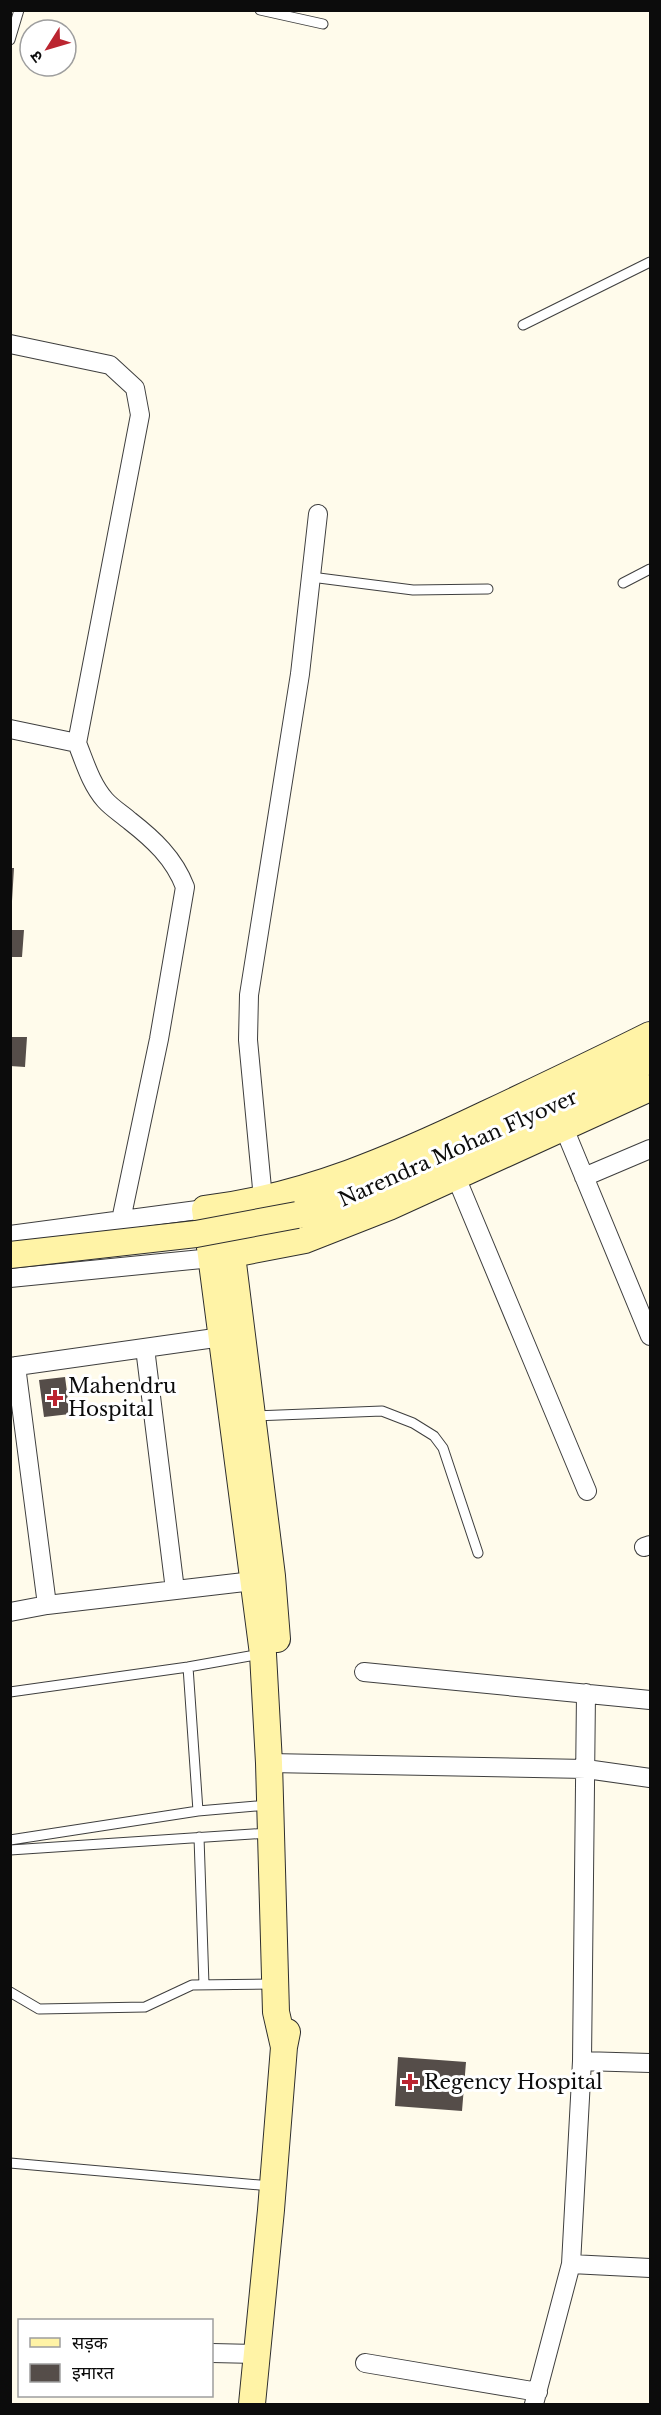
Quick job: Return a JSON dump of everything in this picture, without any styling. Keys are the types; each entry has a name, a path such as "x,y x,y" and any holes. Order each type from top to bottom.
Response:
{"street":[{"path":"10,344 110,366 135,388 140,415 77,743 98,792 106,802 144,832 170,857 185,887 159,1039 121,1220"},
{"path":"263,1199 248,1040 249,995 300,674 318,514"},
{"path":"10,729 77,743"},
{"path":"10,1235 216,1208 263,1199 335,1180 438,1137 651,1035"},
{"name":"Narendra Mohan Flyover","path":"10,1255 196,1234 297,1215 360,1195 651,1060"},
{"path":"10,1278 223,1256 305,1240 389,1207 651,1088"},
{"path":"564,1128 651,1336"},
{"path":"584,1178 651,1149"},
{"path":"456,1177 586,1491"},
{"path":"216,1208 253,1416 272,1576 278,1763 291,2014 284,2047 252,2404"},
{"path":"223,1256 222,1337 278,1763 271,1805 276,2012 284,2047"},
{"path":"47,1605 13,1367 222,1337"},
{"path":"145,1348 175,1590"},
{"path":"10,1612 47,1605 253,1581"},
{"path":"364,1672 651,1700"},
{"path":"365,2363 536,2398 571,2264 582,2061 586,1694"},
{"path":"278,1763 586,1769 651,1778"},
{"path":"582,2061 651,2063"},
{"path":"571,2264 651,2268"},
{"path":"213,2353 256,2354"}],"lane":[{"path":"10,40 19,10"},
{"path":"260,10 323,24"},
{"path":"523,325 651,262"},
{"path":"623,583 651,569"},
{"path":"310,577 413,590 488,589"},
{"path":"253,1416 382,1411 413,1423 434,1436 443,1448 478,1553"},
{"path":"10,1692 188,1668 263,1654"},
{"path":"188,1668 198,1811"},
{"path":"10,1840 198,1811 271,1805"},
{"path":"10,1850 272,1833"},
{"path":"200,1838 204,1985"},
{"path":"10,1992 39,2009 145,2007 192,1985 275,1984"},
{"path":"10,2163 273,2187"}],"building":[{"path":"10,868 14,868 12,901 10,901"},
{"path":"10,930 24,930 22,957 10,957"},
{"path":"10,1037 27,1037 25,1067 10,1066"},
{"path":"65,1377 70,1414 44,1417 39,1380"},
{"path":"398,2057 466,2062 462,2111 395,2106"}],"place":[{"name":"Mahendru Hospital","path":"55,1398"},
{"name":"Regency Hospital","path":"410,2082"}]}
